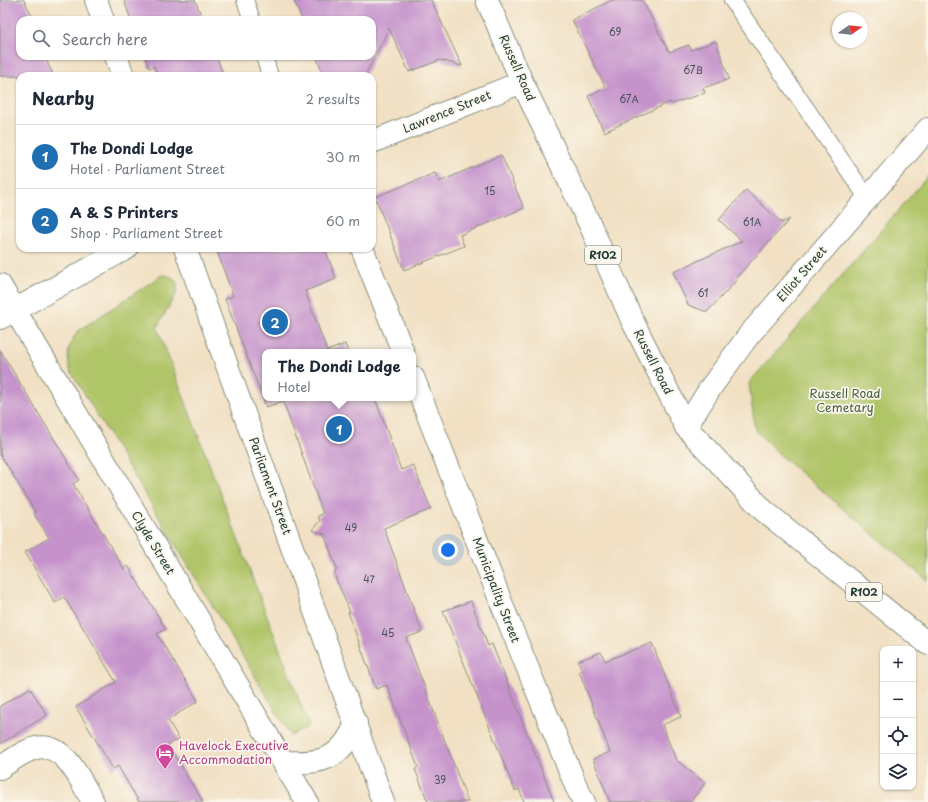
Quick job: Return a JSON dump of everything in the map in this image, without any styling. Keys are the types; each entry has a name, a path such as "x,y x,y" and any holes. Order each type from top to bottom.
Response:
{"street":[{"path":"96,0 102,16"},
{"name":"Russell Road","path":"487,0 522,82 592,229 632,320 686,427 763,510 928,644"},
{"path":"117,60 122,72"},
{"name":"Lawrence Street","path":"376,140 522,82"},
{"name":"Elliot Street","path":"686,427 711,387 749,335 928,129"},
{"path":"7,314 121,252"},
{"name":"Parliament Street","path":"186,252 383,802"},
{"path":"364,252 402,349"},
{"name":"Clyde Street","path":"0,285 7,314 307,802"},
{"name":"Municipality Street","path":"416,385 510,625 576,786 584,802"},
{"path":"283,762 305,763 319,761 333,756 345,745 352,734 356,723"},
{"path":"0,768 35,748 52,748 72,766 93,802"}],"lane":[{"path":"245,0 251,16"},
{"path":"732,0 868,199"},
{"path":"265,60 269,72"}],"green space":[{"name":"Russell Road Cemetary","path":"928,176 928,581 782,457 755,430 749,383"},
{"path":"162,275 170,276 175,280 177,283 177,290 157,327 309,726 291,736 70,370 68,359 69,349 78,331"}],"building":[{"path":"0,0 24,0 32,16 16,16 16,60 46,60 52,72 16,72 16,76 0,76"},
{"path":"124,0 195,0 201,16 130,16"},
{"path":"294,0 431,0 462,66 440,60 409,72 389,28 376,54 376,16 300,16"},
{"path":"612,0 642,0 669,52 689,45 691,50 716,41 729,79 703,88 705,93 671,104 670,102 604,132 588,96 606,88 572,20"},
{"path":"146,60 218,60 222,72 156,72 154,66 149,68"},
{"path":"318,60 373,60 367,72 322,72"},
{"path":"501,155 524,208 460,235 464,246 404,270 376,197 435,173 439,182"},
{"path":"746,190 782,223 790,219 707,312 688,305 673,272 742,241 719,220"},
{"path":"217,252 326,252 336,279 305,291 326,349 262,349 262,396 225,299 233,296"},
{"path":"345,344 347,349 332,349"},
{"path":"0,350 79,480 73,484 124,569 128,566 166,629 157,634 198,701 168,720 179,739 168,745 203,802 139,802 118,766 113,769 76,707 116,682 64,597 55,603 25,552 49,538 34,514 36,513 0,454"},
{"path":"264,401 283,401 266,407"},
{"path":"283,401 376,401 401,470 413,465 431,509 384,528 422,632 406,638 468,802 428,802 415,769 418,767 387,685 376,689 348,612 350,612 334,574 337,569 324,534 312,530 320,521 318,516 323,514"},
{"path":"471,601 488,646 492,644 554,802 524,802 519,789 515,791 443,611"},
{"path":"652,643 681,717 662,725 676,760 705,783 690,802 610,802 593,759 610,752 579,671 582,670 578,661 601,652 605,661"},
{"path":"30,688 47,715 0,744 0,706"}],"place":[{"name":"A & S Printers","path":"275,322"},
{"name":"The Dondi Lodge","path":"339,429"},
{"name":"Havelock Executive Accommodation","path":"165,770"}]}
